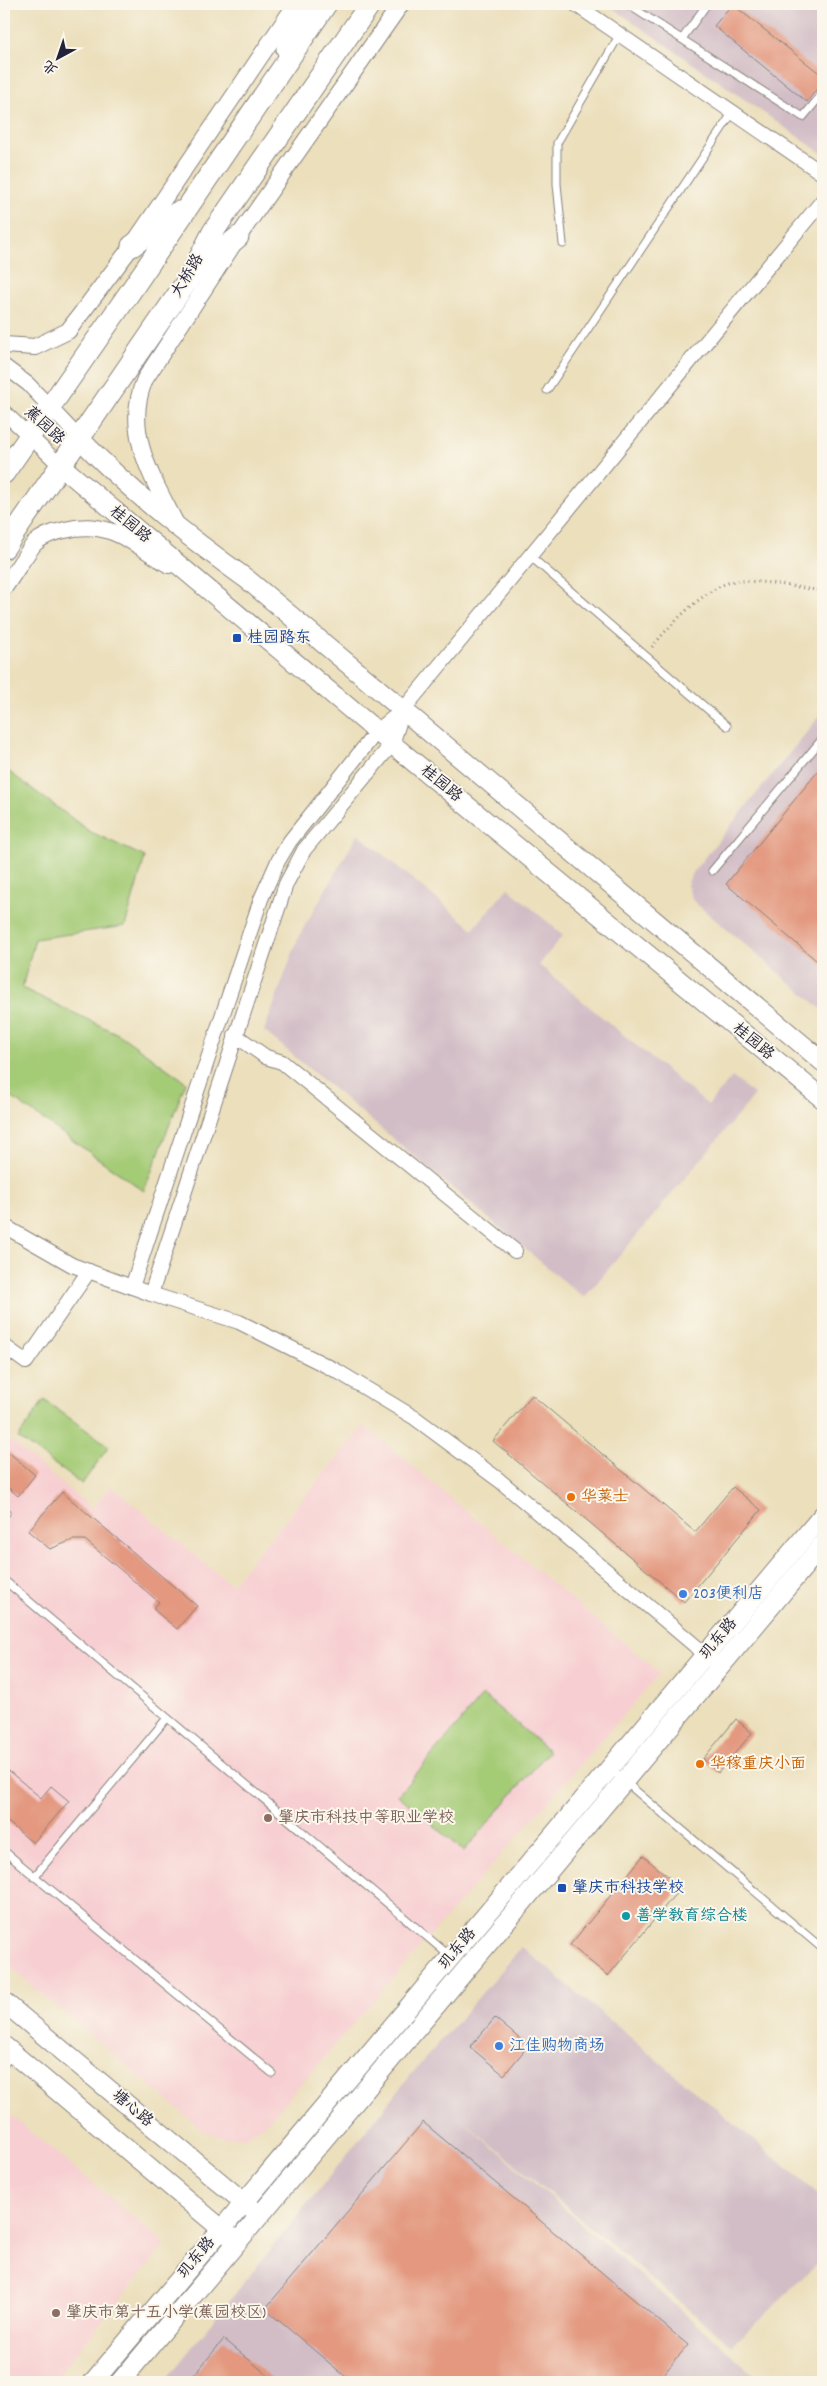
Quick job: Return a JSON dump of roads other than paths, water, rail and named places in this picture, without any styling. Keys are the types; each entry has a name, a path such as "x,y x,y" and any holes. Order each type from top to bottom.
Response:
{"main road":[{"path":"280,69 301,4"},
{"path":"4,473 326,4"},
{"name":"大桥路","path":"4,548 190,277 213,232 370,4"},
{"path":"132,246 190,203"},
{"path":"190,277 238,237"},
{"name":"桂园路","path":"80,439 112,472 179,531 248,580 823,1062"},
{"name":"桂园路","path":"61,466 194,580 823,1099"},
{"name":"玑东路","path":"93,2382 823,1515"},
{"name":"玑东路","path":"120,2382 823,1544"},
{"name":"塘心路","path":"4,2002 260,2216"},
{"path":"7,2055 238,2242"}],"street":[{"path":"4,345 35,347 68,331 132,246 296,4"},
{"path":"179,531 144,460 136,430 138,395 145,379 238,237 401,4"},
{"path":"575,4 823,174"},
{"path":"132,1287 268,881 290,842 377,731 403,710 823,200"},
{"path":"4,366 28,384 80,439"},
{"name":"蕉园路","path":"4,412 61,466"},
{"path":"4,588 35,543 50,533 82,527 98,527 112,531 194,580"},
{"path":"150,1294 278,903 304,850 392,744 403,710"},
{"path":"235,1035 266,1057 282,1062 515,1251"},
{"path":"4,1226 72,1265 150,1294 239,1322 337,1371 415,1418 499,1480 706,1654 719,1668"},
{"path":"4,1346 26,1362 89,1271"}],"lane":[{"path":"627,4 803,117 823,93"},
{"path":"682,39 706,4"},
{"path":"563,244 557,184 558,143 620,34"},
{"path":"547,390 733,112"},
{"path":"530,556 727,726"},
{"path":"712,871 823,738"},
{"path":"4,1580 451,1957"},
{"path":"34,1877 167,1718"},
{"path":"610,1769 823,1949"},
{"path":"4,1852 272,2074"}],"place":[{"name":"桂园路东","path":"237,638"},
{"name":"华莱士","path":"571,1497"},
{"name":"203便利店","path":"683,1594"},
{"name":"华稼重庆小面","path":"700,1764"},
{"name":"肇庆市科技中等职业学校","path":"268,1818"},
{"name":"肇庆市科技学校","path":"562,1888"},
{"name":"善学教育综合楼","path":"626,1916"},
{"name":"江佳购物商场","path":"499,2046"},
{"name":"肇庆市第十五小学(蕉园校区)","path":"56,2313"}]}
